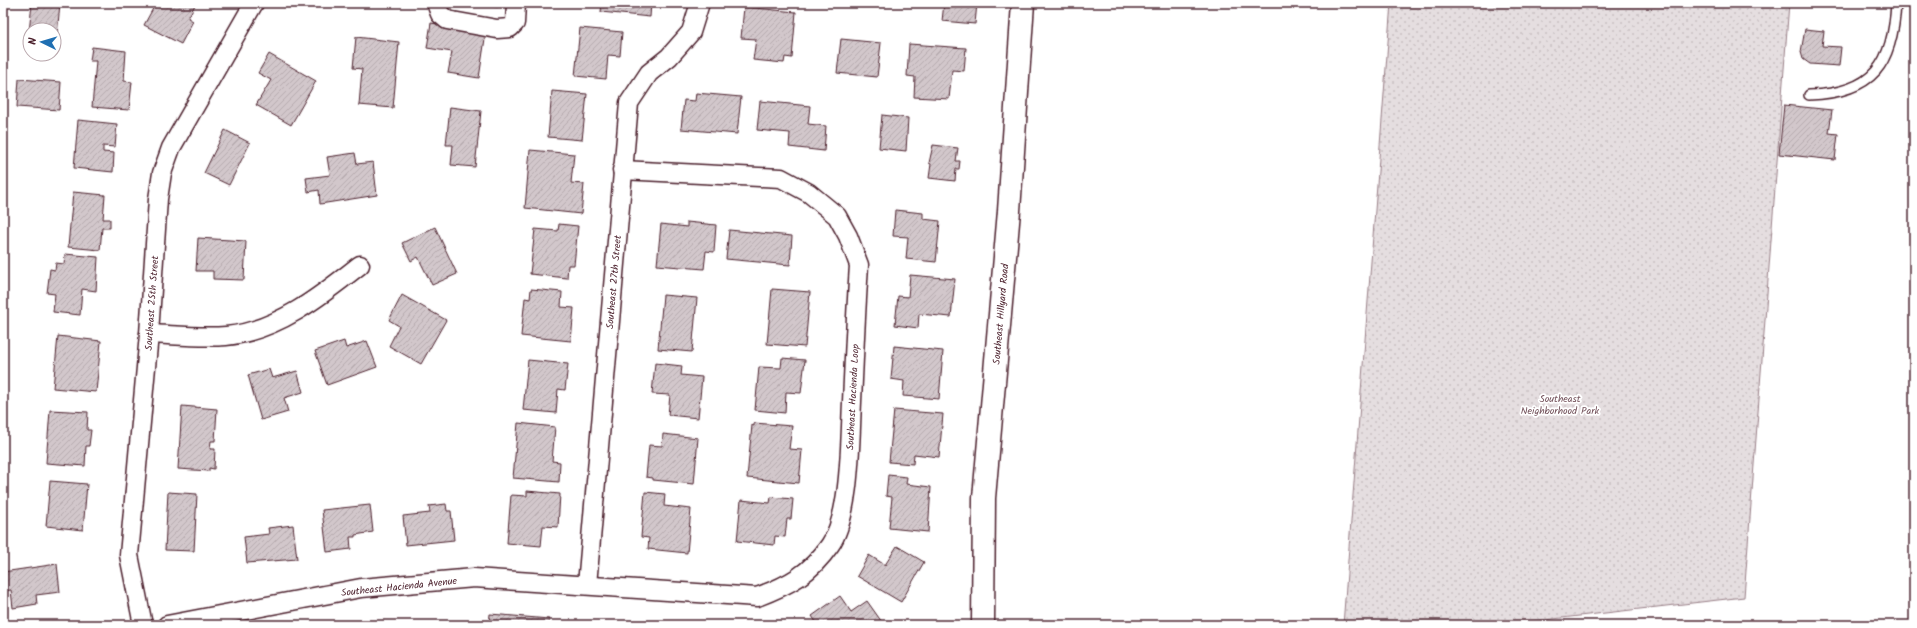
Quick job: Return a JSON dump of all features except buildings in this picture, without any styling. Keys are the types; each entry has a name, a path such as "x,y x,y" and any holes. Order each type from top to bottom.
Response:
{"street":[{"name":"Southeast 25th Street","path":"143,625 129,555 149,334 158,199 162,173 171,148 254,3"},
{"path":"436,3 440,14 447,20 497,29 510,28 515,23 516,3"},
{"name":"Southeast 27th Street","path":"587,585 629,103 649,73 669,57 691,32 700,3"},
{"name":"Southeast Hillyard Road","path":"983,625 984,498 1009,211 1023,3"},
{"name":"Southeast Hacienda Loop","path":"587,585 757,597 786,586 812,567 831,544 841,517 848,477 859,265 848,236 837,216 809,193 781,178 622,170"},
{"path":"149,334 204,337 250,331 273,323 295,312 339,282 360,265"},
{"name":"Southeast Hacienda Avenue","path":"166,625 361,588 474,578 587,585"}],"lane":[{"path":"1809,95 1847,91 1870,78 1885,60 1891,46 1895,30 1896,3"}],"green space":[{"name":"Southeast Neighborhood Park","path":"1391,3 1789,3 1744,597 1501,625 1343,625"}]}
